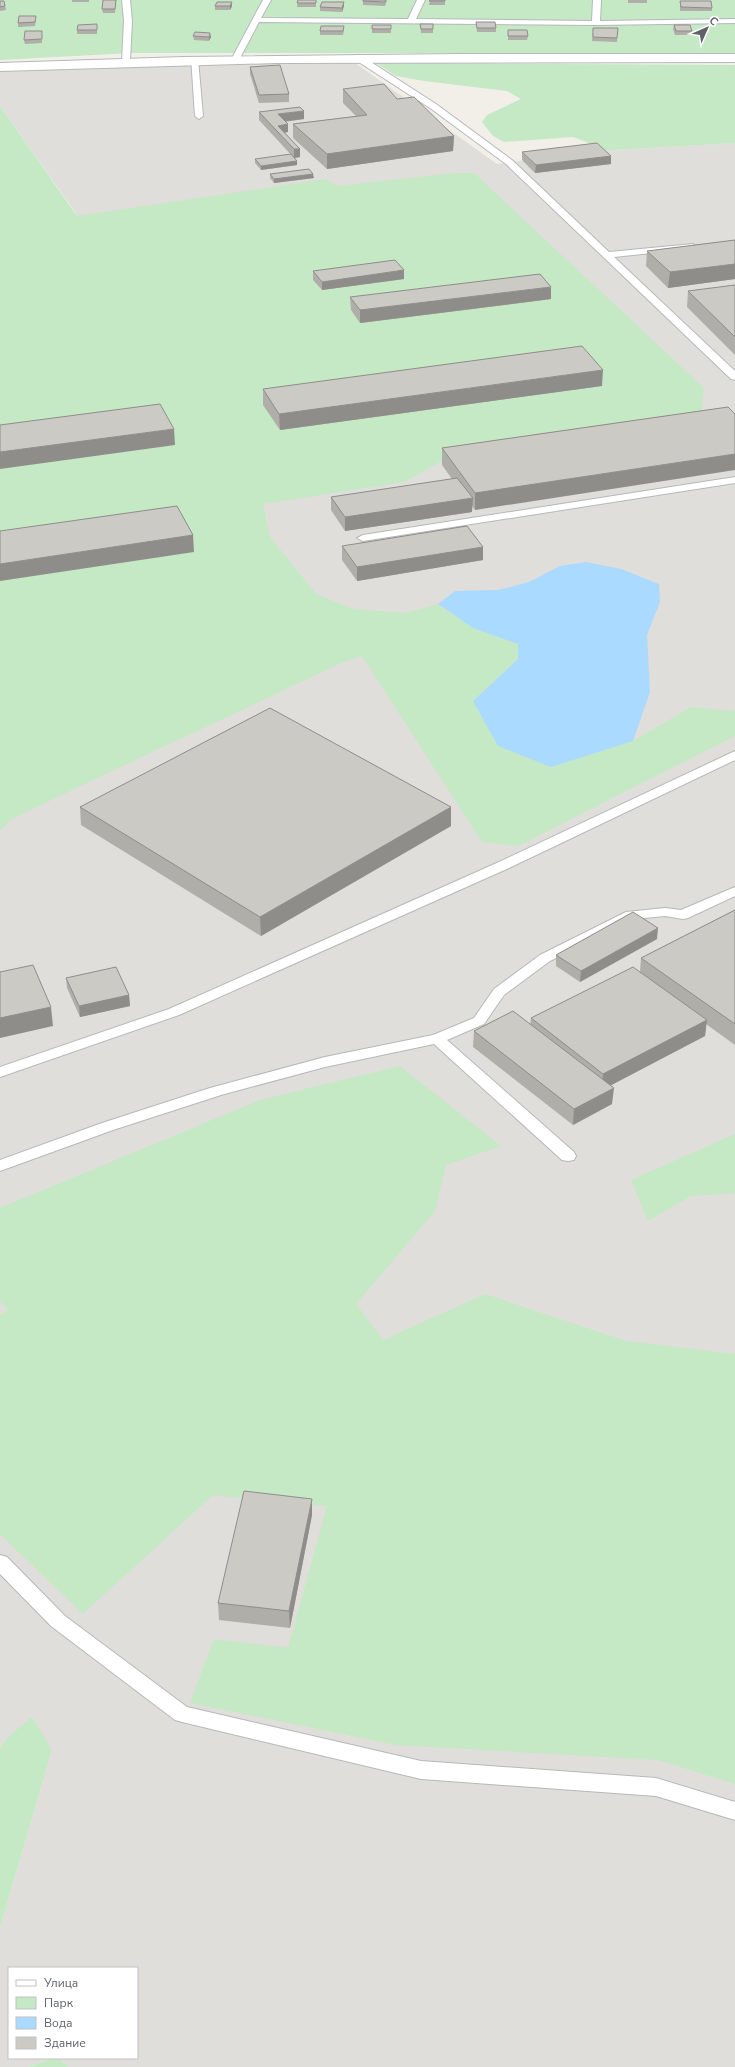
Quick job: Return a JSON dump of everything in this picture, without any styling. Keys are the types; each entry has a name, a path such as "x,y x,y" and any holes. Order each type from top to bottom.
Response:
{"street":[{"path":"0,67 236,58 735,58"}],"lane":[{"path":"126,0 128,21 126,61"},
{"path":"236,58 267,0"},
{"path":"410,21 421,0"},
{"path":"596,23 597,0"},
{"path":"255,20 596,23 735,21"},
{"path":"357,57 433,106 509,162 735,377"},
{"path":"194,59 199,116"},
{"path":"607,255 697,245"},
{"path":"363,538 735,480"},
{"path":"0,1072 174,1012 504,865 735,754"},
{"path":"0,1166 112,1125 261,1077 406,1044 437,1039 478,1021 499,992 545,958 631,915 665,912 683,915 735,891"},
{"path":"437,1039 568,1156"},
{"path":"0,1562 58,1621 182,1714 421,1770 656,1787 735,1811"}],"shaded area":[{"path":"351,60 497,164 597,151 735,143 735,2067 69,2067 59,2059 138,2059 138,1967 8,1967 8,2059 50,2059 28,2067 0,2067 0,1928 52,1750 7,1738 0,1748 0,227 77,215 0,106 0,71"}],"green space":[{"path":"0,0 735,0 735,53 131,53 0,60"},
{"path":"376,63 735,65 735,143 597,151 589,143 573,137 504,142 493,136 482,122 487,115 521,99 507,91 424,81 396,76"},
{"path":"0,106 77,216 326,179 337,186 455,173 474,173 704,388 701,416 447,458 404,482 263,504 270,537 316,594 354,609 405,613 438,604 473,628 518,644 518,659 473,701 633,741 691,707 735,711 735,736 518,846 482,842 362,656 341,663 51,800 10,820 0,831"},
{"path":"400,1066 501,1146 446,1165 435,1211 356,1304 383,1340 485,1294 626,1341 735,1354 735,1784 658,1760 396,1745 190,1703 214,1639 288,1648 327,1506 213,1495 83,1614 0,1534 0,1315 8,1310 0,1301 0,1208 260,1100"},
{"path":"735,1134 735,1193 691,1196 648,1221 631,1180"},
{"path":"32,1717 52,1750 0,1928 0,1748 7,1738"},
{"path":"50,2059 59,2059 69,2067 28,2067"}],"water":[{"path":"586,562 621,569 659,584 660,602 647,635 650,692 633,741 551,767 498,746 473,701 518,659 518,644 473,628 438,604 455,591 498,590 529,582 560,566"}],"building":[{"path":"103,0 116,0 115,9 102,9"},
{"path":"298,0 316,0 316,3 297,3"},
{"path":"363,0 386,0 385,2"},
{"path":"445,0 445,1 429,1"},
{"path":"0,1 4,1 5,6 0,7"},
{"path":"680,1 711,1 712,8 681,7"},
{"path":"217,2 232,2 230,6 215,6"},
{"path":"322,2 344,2 342,8 320,7"},
{"path":"19,16 36,16 35,22 18,23"},
{"path":"476,22 495,22 496,28 477,28"},
{"path":"97,24 97,30 77,30 78,25"},
{"path":"420,24 433,24 433,29 421,29"},
{"path":"372,25 391,25 391,29 372,29"},
{"path":"674,25 690,25 692,31 676,31"},
{"path":"321,26 344,26 343,31 320,31"},
{"path":"593,28 618,28 617,38 593,37"},
{"path":"508,30 527,30 528,36 508,36"},
{"path":"25,31 42,31 42,39 24,40"},
{"path":"195,32 210,33 209,37 193,36"},
{"path":"280,65 289,94 259,95 250,67"},
{"path":"384,84 397,99 414,97 454,136 327,154 293,124 367,115 343,89"},
{"path":"300,107 304,111 278,114 288,124 278,126 300,149 294,149 259,112"},
{"path":"597,143 611,156 536,165 522,152"},
{"path":"291,154 297,161 261,166 255,159"},
{"path":"309,169 313,174 274,179 270,174"},
{"path":"735,240 735,264 670,272 647,251"},
{"path":"395,260 404,270 322,282 313,271"},
{"path":"540,274 551,287 360,310 350,297"},
{"path":"735,285 735,337 688,291"},
{"path":"582,346 603,370 279,414 263,389"},
{"path":"160,404 174,429 0,452 0,425"},
{"path":"728,407 735,414 735,454 475,493 442,448"},
{"path":"457,478 473,498 345,517 331,497"},
{"path":"177,506 193,535 0,564 0,531"},
{"path":"467,526 483,547 357,567 342,546"},
{"path":"270,708 451,807 260,917 80,807"},
{"path":"735,910 735,1024 641,958"},
{"path":"633,912 658,928 581,971 556,955"},
{"path":"33,965 51,1007 0,1018 0,972"},
{"path":"116,967 129,995 79,1006 66,978"},
{"path":"633,967 707,1020 603,1074 531,1018"},
{"path":"513,1011 614,1088 574,1109 474,1031"},
{"path":"244,1491 312,1499 289,1611 218,1603"}]}
